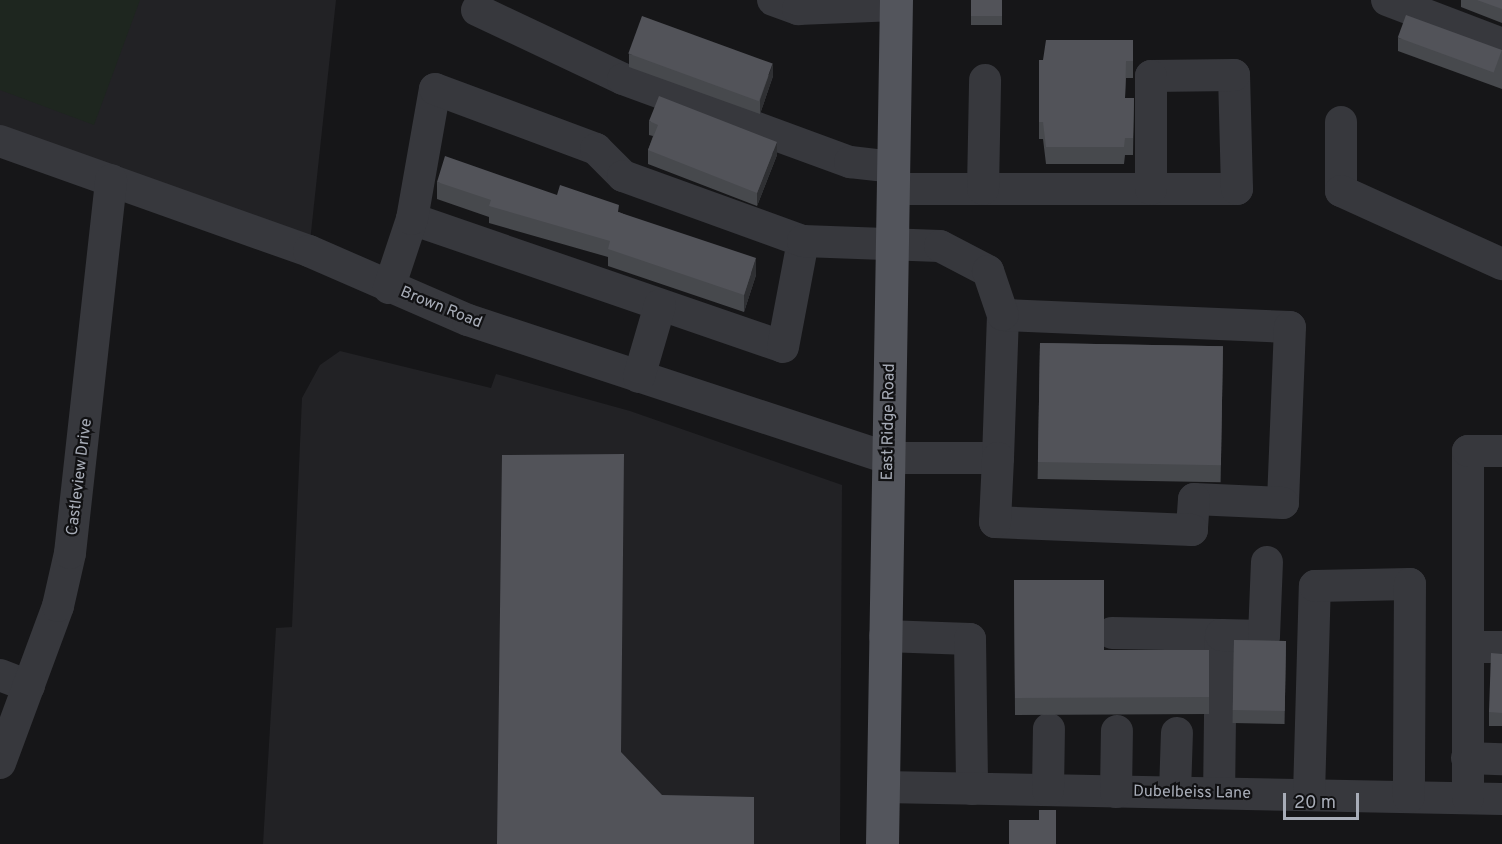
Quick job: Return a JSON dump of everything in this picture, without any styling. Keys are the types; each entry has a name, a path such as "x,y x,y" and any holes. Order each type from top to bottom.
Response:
{"main road":[{"name":"East Ridge Road","path":"882,844 896,2"}],"street":[{"path":"1387,0 1433,8 1502,44"},
{"path":"784,2 798,9 896,2"},
{"path":"477,10 634,83 893,178 983,189 1151,189 1237,189 1234,75 1151,76 1151,189"},
{"path":"983,189 985,80"},
{"path":"389,288 412,219 435,89 596,149 622,176 803,240 940,246 988,271 1003,315 995,522 1192,530 1194,499 1283,502 1290,327 1003,315"},
{"path":"1341,122 1341,191 1502,264"},
{"name":"Brown Road","path":"0,141 309,251 389,288 468,320 888,458 998,458"},
{"name":"Castleview Drive","path":"0,763 58,606 78,510 111,180"},
{"path":"412,219 783,348 803,240"},
{"path":"639,377 660,305"},
{"path":"1468,798 1468,451 1502,451"},
{"path":"1112,633 1264,636 1267,562"},
{"path":"1309,795 1315,586 1410,584 1409,797"},
{"path":"1219,793 1221,635"},
{"path":"885,636 970,639 972,789"},
{"path":"1469,647 1502,647"},
{"path":"0,675 29,686"},
{"path":"1048,790 1049,729"},
{"path":"1116,792 1117,731"},
{"path":"1175,792 1177,733"},
{"path":"1467,758 1502,759"},
{"name":"Dubelbeiss Lane","path":"883,787 1502,799"}],"shaded area":[{"path":"0,0 336,0 309,251 0,143"},
{"path":"0,0 140,0 94,125 0,90"},
{"path":"340,351 491,388 496,374 630,411 842,485 840,844 263,844 276,628 292,627 302,398 320,365"}],"building":[{"path":"971,0 1002,0 1002,16 971,16"},
{"path":"1477,0 1502,0 1502,9"},
{"path":"1406,15 1502,50 1494,72 1398,38"},
{"path":"642,16 773,64 759,101 628,54"},
{"path":"1046,40 1133,40 1133,61 1126,61 1125,98 1134,98 1133,138 1125,138 1124,147 1046,147 1043,122 1039,122 1039,60 1043,60"},
{"path":"659,96 777,142 757,193 648,150 658,125 649,121"},
{"path":"445,156 557,195 560,185 619,205 618,212 756,258 744,295 608,249 610,241 489,206 491,200 437,182"},
{"path":"1040,343 1223,346 1221,465 1038,462"},
{"path":"624,454 621,752 662,795 754,797 754,844 497,844 502,455"},
{"path":"1014,580 1104,580 1104,650 1209,650 1209,697 1015,698"},
{"path":"1234,640 1286,641 1285,711 1233,710"},
{"path":"1491,653 1502,654 1502,713 1489,712"},
{"path":"1039,810 1056,810 1056,844 1009,844 1009,820 1039,820"}]}
